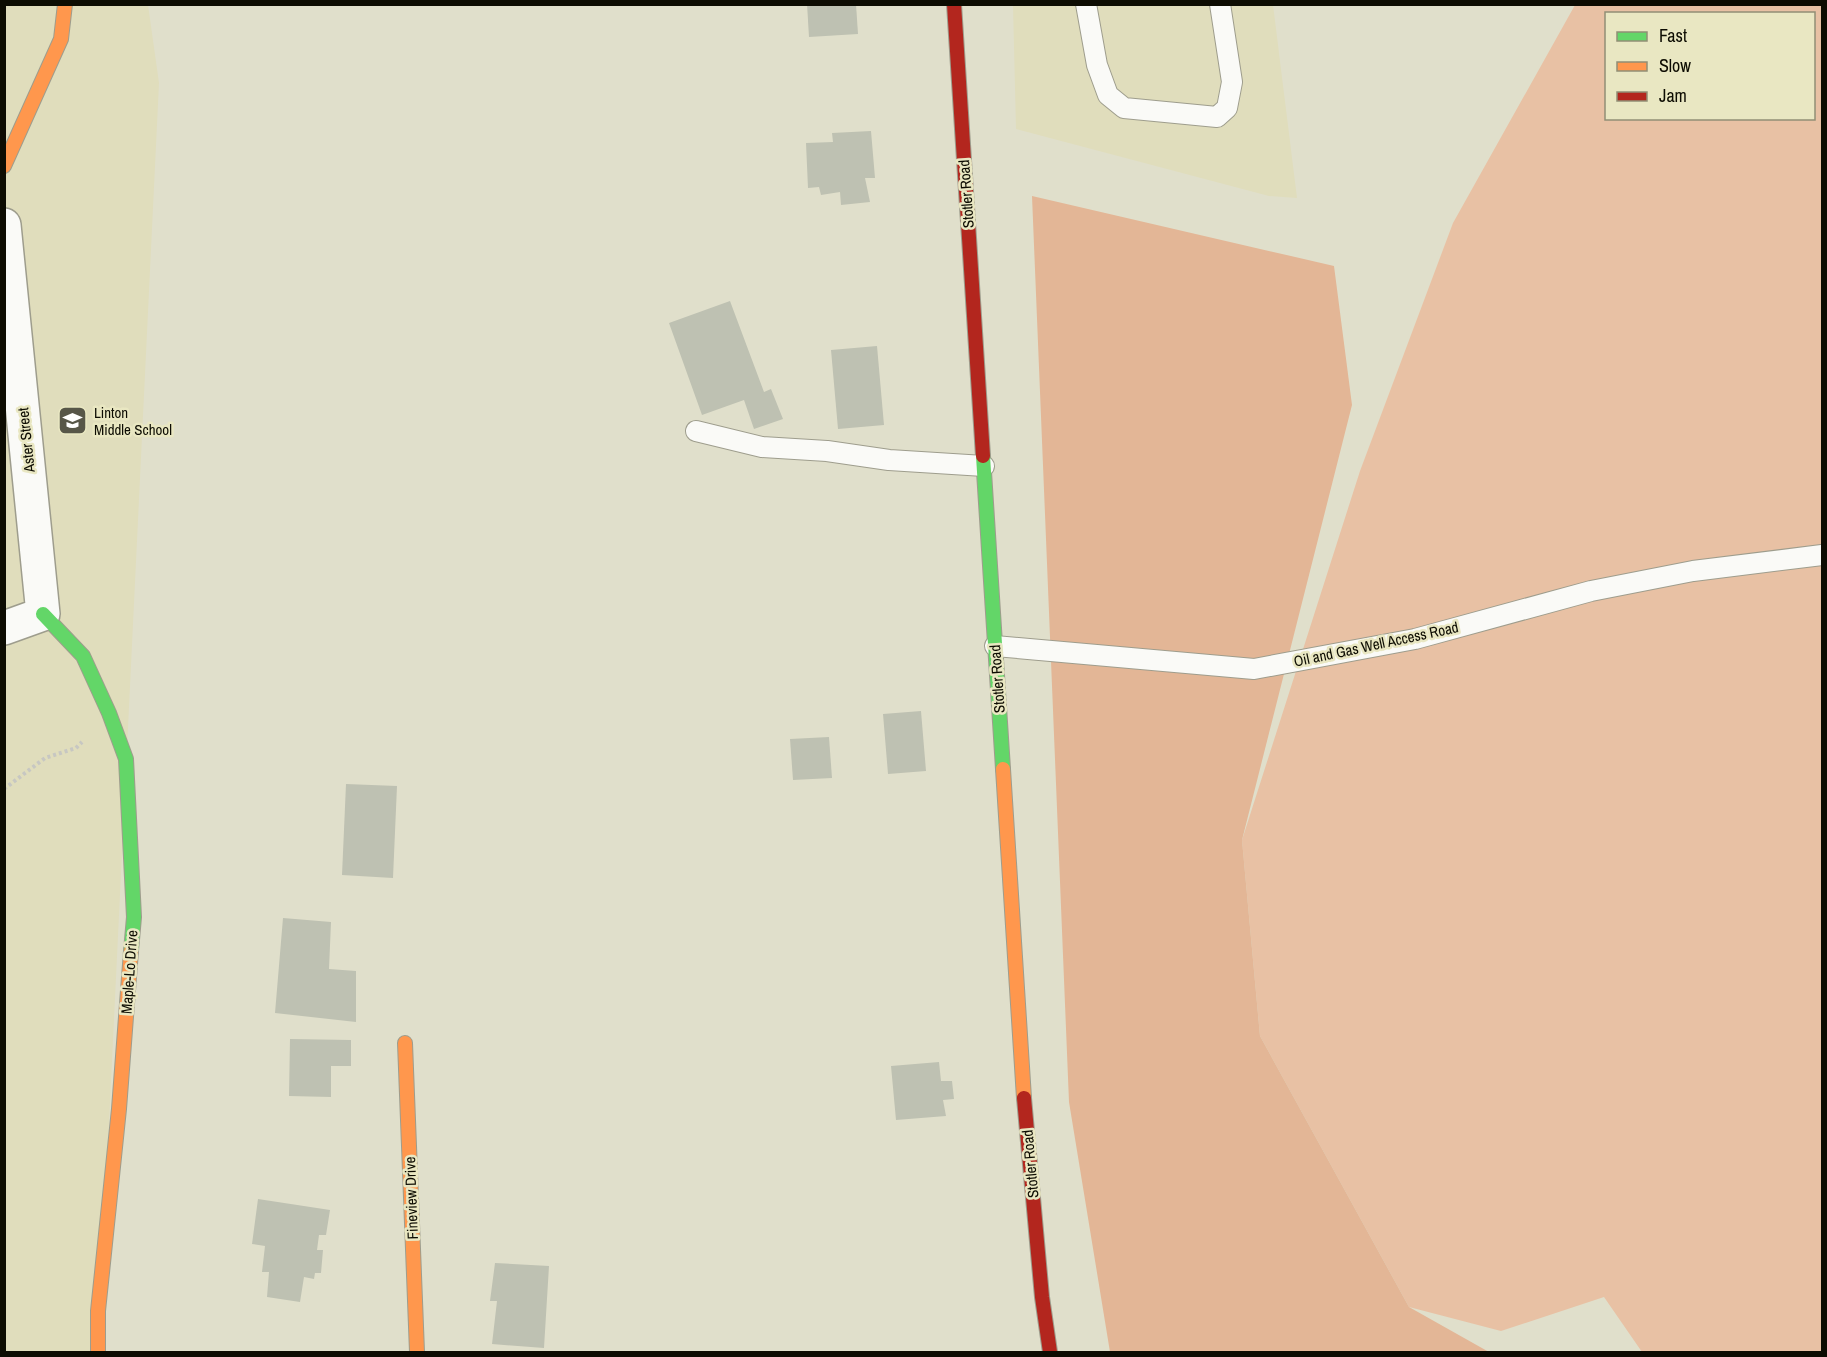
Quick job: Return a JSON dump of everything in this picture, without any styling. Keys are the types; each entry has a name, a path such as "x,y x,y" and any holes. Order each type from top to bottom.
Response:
{"street":[{"path":"4,166 61,39 65,4"},
{"name":"Stotler Road","path":"954,4 1025,1109 1042,1297 1050,1353"},
{"name":"Aster Street","path":"4,225 43,614"},
{"path":"4,628 43,614"},
{"name":"Maple-Lo Drive","path":"43,614 83,656 109,713 126,759 134,917 119,1109 98,1311 98,1353"},
{"name":"Fineview Drive","path":"405,1043 417,1353"}],"lane":[{"path":"1086,4 1097,65 1108,94 1124,108 1216,117 1227,108 1232,82 1220,4"},
{"path":"696,431 762,447 827,451 889,460 984,466"},
{"name":"Oil and Gas Well Access Road","path":"995,646 1254,669 1415,639 1591,591 1693,571 1822,555"}],"path":[{"path":"4,789 45,758 76,748 109,713"}],"shaded area":[{"name":"Linton Middle School","path":"5,5 148,5 159,83 98,1352 5,1352"},
{"path":"1013,5 1273,5 1297,198 1269,196 1016,129"},
{"path":"1575,5 1822,5 1822,1352 1642,1352 1604,1297 1501,1331 1409,1307 1260,1036 1242,840 1360,471 1453,223"},
{"path":"1032,196 1334,266 1352,405 1242,840 1260,1036 1409,1307 1489,1352 1110,1352 1069,1102"}],"building":[{"path":"807,4 856,4 858,34 809,37"},
{"path":"871,131 875,178 865,178 870,202 841,205 840,192 821,195 819,187 808,188 806,143 833,142 832,133"},
{"path":"730,301 764,392 771,389 783,419 754,429 744,400 702,415 669,323"},
{"path":"877,346 884,425 838,429 831,350"},
{"path":"921,711 926,771 888,774 883,714"},
{"path":"829,737 832,778 793,780 790,739"},
{"path":"346,784 397,786 393,878 342,875"},
{"path":"283,918 331,922 329,969 356,971 356,1022 275,1013"},
{"path":"290,1039 351,1040 351,1066 331,1066 331,1097 289,1096"},
{"path":"939,1062 941,1081 952,1081 954,1099 943,1100 946,1116 896,1120 891,1066"},
{"path":"258,1199 330,1210 326,1235 319,1235 317,1250 323,1250 321,1273 315,1273 314,1279 304,1277 300,1302 267,1297 269,1272 262,1272 265,1246 252,1244"},
{"path":"495,1263 549,1266 544,1348 492,1344 497,1301 490,1301"}],"traffic: fast":[{"path":"983,456 1003,769"},
{"path":"43,614 83,656 109,713 126,759 134,917 131,951"}],"traffic: slow":[{"path":"4,166 61,39 65,4"},
{"path":"1003,769 1024,1098"},
{"path":"98,1352 98,1311 119,1109 131,951"},
{"path":"405,1043 417,1352"}],"traffic: jam":[{"path":"954,4 983,456"},
{"path":"1024,1098 1042,1297 1050,1352"}],"place":[{"name":"Linton Middle School","path":"73,421"}]}
